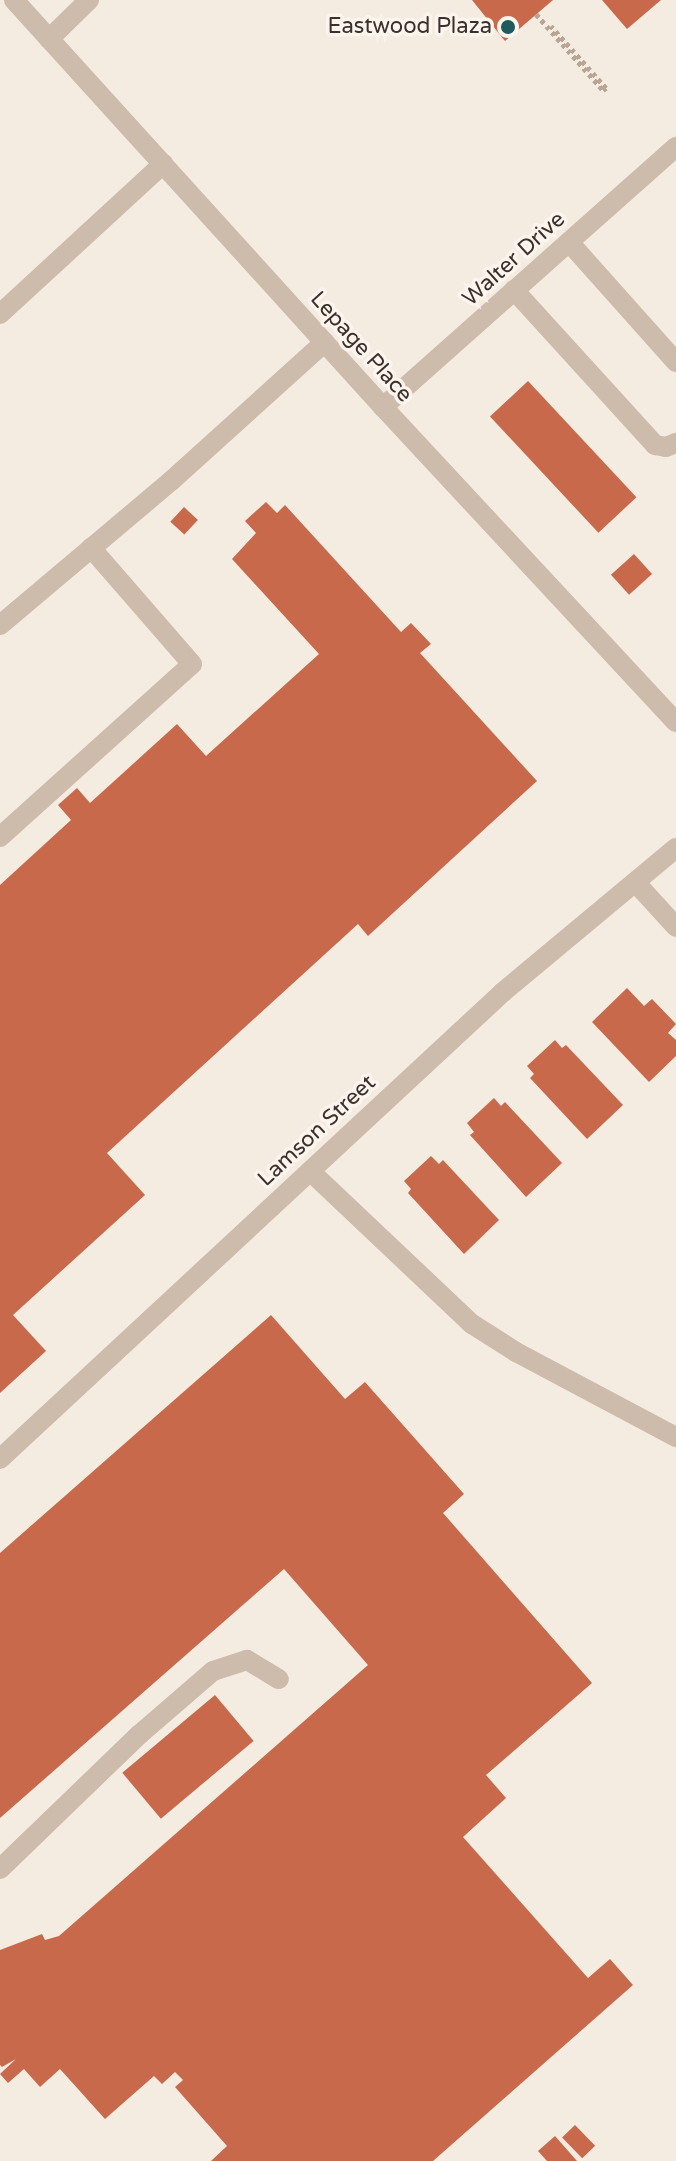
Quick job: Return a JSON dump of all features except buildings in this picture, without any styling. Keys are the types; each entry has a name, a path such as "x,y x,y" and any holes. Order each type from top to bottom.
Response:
{"street":[{"name":"Lepage Place","path":"14,0 383,407 676,722"},
{"path":"49,39 89,0"},
{"name":"Walter Drive","path":"383,407 676,147"},
{"path":"0,314 163,164"},
{"path":"569,242 676,362"},
{"path":"514,290 655,445 666,447 676,443"},
{"path":"0,625 325,342"},
{"path":"0,837 192,664 91,548"},
{"name":"Lamson Street","path":"0,1459 503,992 676,848"},
{"path":"636,883 676,927"},
{"path":"310,1171 472,1324 516,1352 676,1437"},
{"path":"0,1869 140,1734 213,1671 247,1660 279,1679"}],"path":[{"path":"536,14 603,90 606,88 551,26"}],"place":[{"name":"Eastwood Plaza","path":"508,27"}]}
